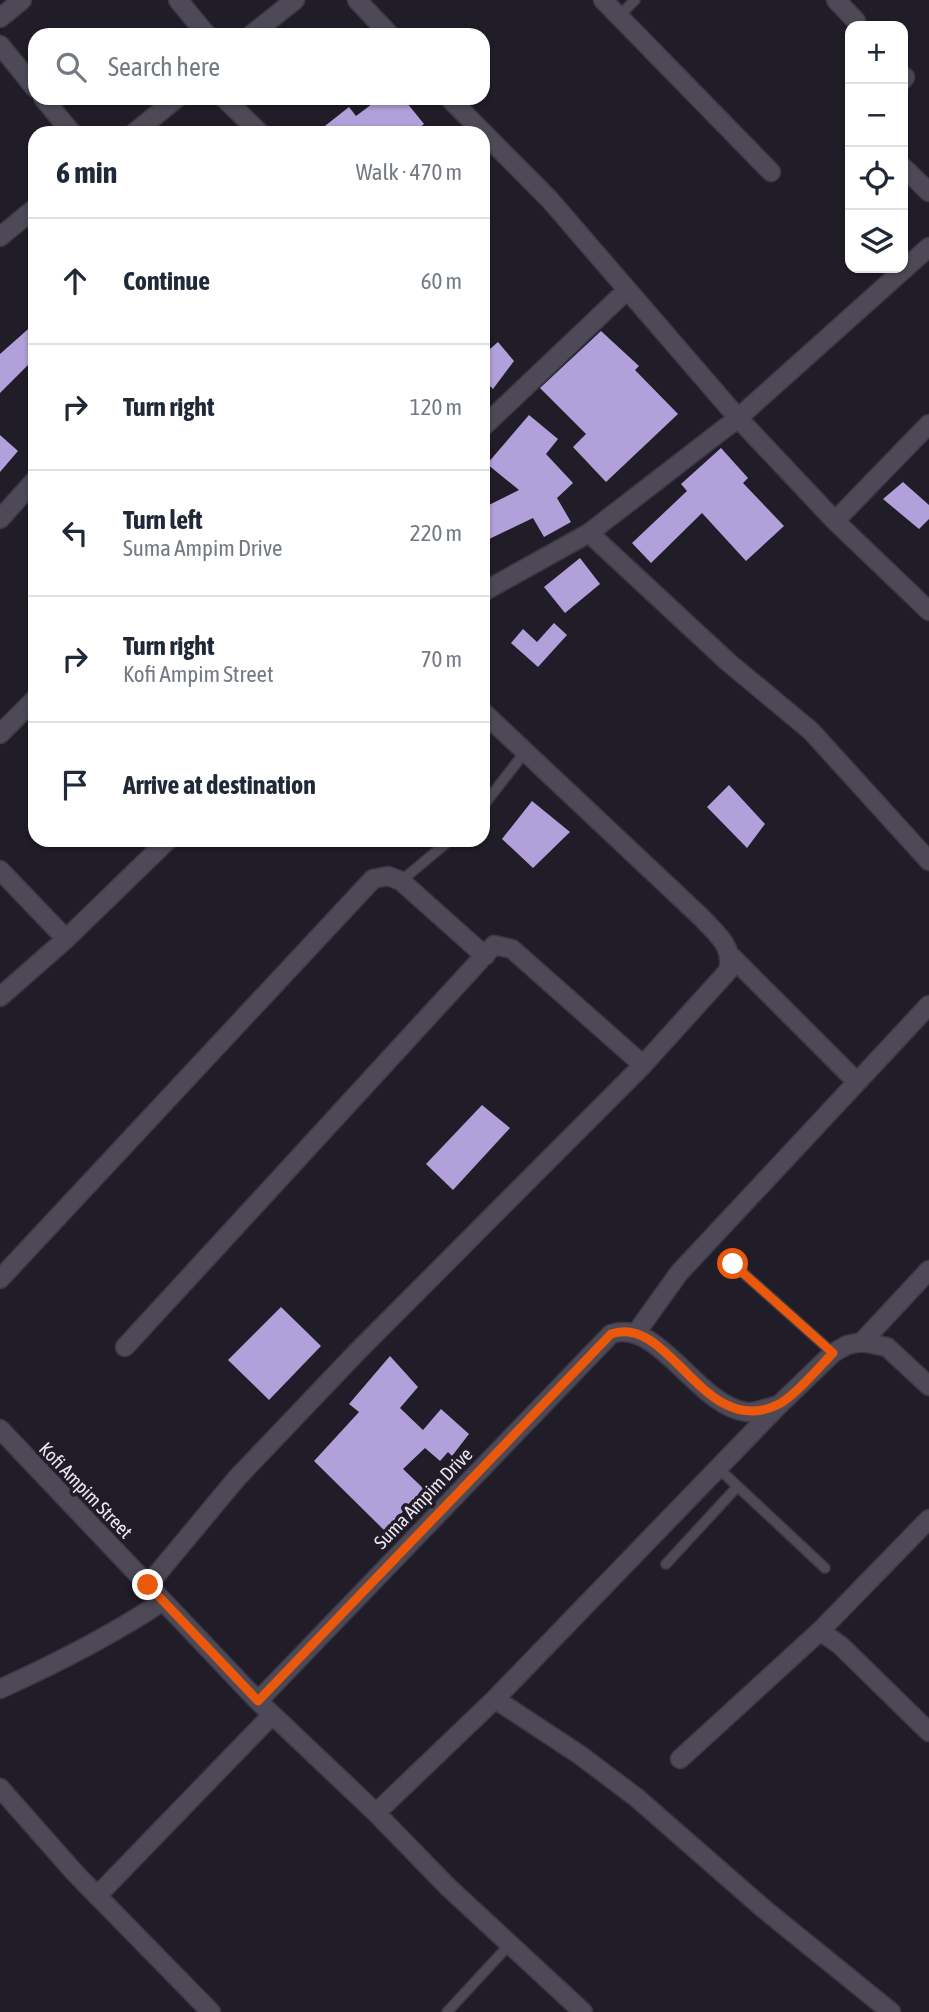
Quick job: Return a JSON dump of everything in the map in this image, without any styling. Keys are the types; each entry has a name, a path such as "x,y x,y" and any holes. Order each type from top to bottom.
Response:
{"street":[{"path":"0,18 22,0"},
{"path":"178,0 201,28"},
{"path":"260,28 295,0"},
{"path":"357,0 383,28"},
{"path":"603,0 771,172"},
{"path":"836,0 856,21"},
{"path":"0,45 28,79"},
{"path":"49,105 66,126"},
{"path":"143,126 168,105"},
{"path":"231,105 253,126"},
{"path":"456,105 477,126"},
{"path":"490,139 551,200 626,291 738,418 835,521 929,611"},
{"path":"908,172 929,192"},
{"path":"0,237 28,214"},
{"path":"490,588 589,533 738,418 929,247"},
{"path":"490,420 626,291"},
{"path":"835,521 929,424"},
{"path":"0,519 28,488"},
{"path":"589,533 728,662 811,731 929,861"},
{"path":"0,734 28,706"},
{"path":"490,719 702,918 727,946 732,957 856,1081"},
{"path":"0,997 66,939 162,847"},
{"path":"0,870 66,939"},
{"path":"0,1279 373,879 388,876 401,881 485,956"},
{"path":"125,1347 494,945 512,949 643,1065"},
{"path":"148,1585 256,1459 643,1065 720,982 729,971 732,957"},
{"name":"Suma Ampim Drive","path":"258,1701 611,1334 630,1331 679,1273 929,1006"},
{"path":"862,1342 929,1270"},
{"path":"630,1331 724,1406 748,1412 779,1405"},
{"path":"376,1813 495,1699 779,1405 833,1353 847,1345 862,1342 887,1348 929,1387"},
{"name":"Kofi Ampim Street","path":"0,1429 258,1701 583,2012"},
{"path":"680,1759 820,1631 929,1519"},
{"path":"0,1689 63,1660 124,1627 163,1601"},
{"path":"820,1631 840,1644 929,1732"},
{"path":"495,1699 580,1755 637,1798 764,1909 891,2012"},
{"path":"97,1896 272,1715"},
{"path":"0,1788 97,1896 211,2012"}],"lane":[{"path":"619,16 635,0"},
{"path":"490,797 525,752"},
{"path":"401,881 442,847"},
{"path":"733,1264 833,1353"},
{"path":"718,1468 825,1568"},
{"path":"666,1564 737,1487"},
{"path":"447,2012 510,1944"}],"building":[{"path":"371,105 409,105 424,124 325,126 349,107 356,116"},
{"path":"28,329 28,365 0,393 0,354"},
{"path":"601,331 639,366 635,370 678,414 606,482 573,447 586,434 540,388"},
{"path":"498,342 514,361 493,389 490,386 490,349"},
{"path":"529,415 558,439 546,454 573,483 557,498 571,522 544,537 533,518 490,539 490,504 519,490 490,466 490,460"},
{"path":"0,435 18,451 0,472"},
{"path":"721,448 748,478 743,483 784,526 746,561 702,513 651,563 632,543 687,491 681,484"},
{"path":"903,482 929,505 929,519 919,529 883,499"},
{"path":"580,558 600,584 565,613 544,587"},
{"path":"554,623 567,635 538,667 511,643 523,629 537,642"},
{"path":"729,785 765,824 747,848 707,807"},
{"path":"532,801 570,832 533,868 502,839"},
{"path":"482,1105 510,1128 453,1190 426,1164"},
{"path":"281,1307 321,1346 269,1400 228,1360"},
{"path":"390,1356 418,1387 400,1408 423,1430 441,1409 469,1434 452,1456 448,1452 440,1461 425,1448 403,1469 424,1489 385,1531 314,1461 359,1412 349,1404"}],"route":[{"path":"148,1585 258,1701 611,1334 624,1330 644,1336 724,1406 748,1412 779,1405 833,1353 733,1264"}]}
